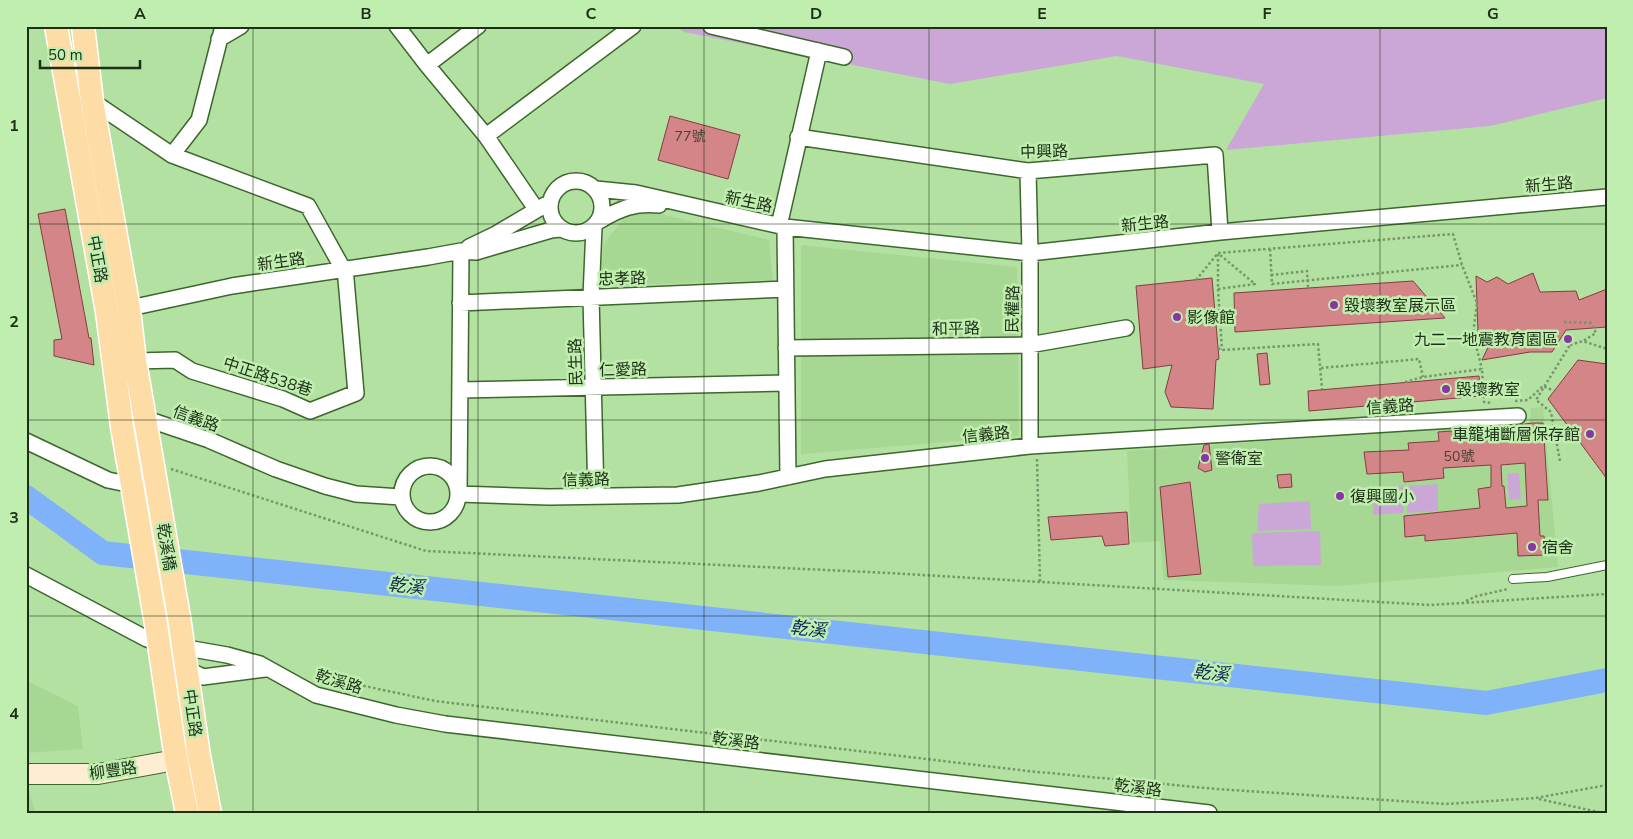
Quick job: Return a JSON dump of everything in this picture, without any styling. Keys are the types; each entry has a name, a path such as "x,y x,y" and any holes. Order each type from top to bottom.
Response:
{"main road":[{"name":"中正路","path":"56,26 107,312 133,488"},
{"name":"中正路","path":"82,26 92,101 129,309 144,418 155,472"},
{"name":"乾溪橋","path":"155,472 178,612"},
{"name":"乾溪橋","path":"133,488 155,618"},
{"name":"中正路","path":"178,612 199,756 210,813"},
{"name":"中正路","path":"155,618 176,759 187,813"}],"street":[{"path":"172,155 199,120 221,33 241,26"},
{"path":"397,26 427,65 549,211 551,218 560,229"},
{"path":"427,65 478,26"},
{"path":"486,136 633,26"},
{"path":"710,26 844,57"},
{"path":"788,477 785,289 782,227 798,137 819,51"},
{"path":"92,101 172,155 308,206 344,269"},
{"name":"中興路","path":"798,137 1028,172 1215,155 1220,232"},
{"name":"民權路","path":"1028,172 1030,253 1029,345 1034,446"},
{"name":"新生路","path":"461,251 496,234 543,206 558,188 573,181 581,181 596,189 636,193 782,227 1030,253 1220,232 1607,197"},
{"path":"596,189 602,205 597,224"},
{"name":"新生路","path":"107,312 129,309 232,286 461,251 476,252 551,230 560,229 580,234 616,211 634,206 647,204 690,206"},
{"name":"民生路","path":"596,496 591,297 597,224"},
{"path":"459,494 458,486 447,471 430,465 421,467 406,478 402,487 401,497 409,514 417,520 426,522 436,522 444,519 457,504 459,494 461,251"},
{"name":"中正路538巷","path":"135,361 175,360 192,371 283,399 310,411 356,392 344,269"},
{"name":"忠孝路","path":"460,303 785,289"},
{"name":"和平路","path":"786,348 1029,345 1126,328"},
{"name":"仁愛路","path":"460,390 787,383"},
{"name":"信義路","path":"459,494 678,495 825,469 1034,446 1518,416"},
{"path":"122,423 144,418"},
{"name":"信義路","path":"144,418 209,440 276,469 325,486 356,494 401,497"},
{"path":"26,441 108,480 133,488"},
{"name":"乾溪路","path":"26,575 158,643 227,655 260,664 316,695 396,715 445,724 1209,813"},
{"name":"乾溪路","path":"158,643 187,669 203,677 267,669"},
{"name":"柳豐路","path":"26,774 98,774 199,756"}],"lane":[{"path":"1513,579 1550,576 1607,565"}],"path":[{"path":"1196,280 1218,253 1453,234 1462,265 1477,304 1473,334 1482,369 1484,402 1500,402"},
{"path":"1270,249 1272,284 1462,265"},
{"path":"1218,253 1255,284 1218,289"},
{"path":"1218,253 1222,350"},
{"path":"1271,275 1307,271 1308,288"},
{"path":"1560,461 1551,412 1536,400 1570,345 1583,341 1596,333 1591,323 1564,322"},
{"path":"1583,341 1607,349"},
{"path":"1218,348 1222,350 1318,344 1322,389"},
{"path":"1321,368 1419,359 1423,377"},
{"path":"1405,382 1423,377 1482,369"},
{"path":"1510,401 1528,400 1543,386 1554,391"},
{"path":"1034,446 1040,582"},
{"path":"155,472 426,551 1040,582 1430,605 1607,594"},
{"path":"1462,603 1477,596 1512,588"},
{"path":"336,680 435,701 1038,772 1216,789 1446,804 1536,798 1607,785"},
{"path":"1536,798 1603,813"}],"shaded area":[{"path":"675,26 1607,26 1607,98 1490,126 1226,150 1264,84 1117,56 950,84 684,32"},
{"path":"644,210 769,240 773,280 601,286 603,245 625,217"},
{"path":"801,245 1017,267 1019,436 801,454"},
{"name":"復興國小","path":"1543,407 1558,567 1337,586 1164,580 1160,541 1131,543 1127,451 1530,422 1531,408"},
{"path":"1519,473 1521,499 1509,500 1507,474"},
{"path":"1438,484 1438,511 1407,513 1408,486"},
{"path":"1404,486 1403,513 1373,515 1374,488"},
{"path":"1310,501 1311,529 1257,531 1259,504"},
{"path":"1320,531 1321,565 1253,566 1252,533"},
{"path":"26,680 78,706 83,749 26,753"},
{"path":"26,792 29,792 36,813 26,813"}],"building":[{"path":"670,116 740,135 728,179 658,160"},
{"path":"65,209 89,338 91,338 94,365 54,356 54,340 62,339 38,214"},
{"path":"1533,273 1540,292 1576,291 1579,300 1607,289 1607,327 1566,330 1552,352 1530,352 1482,360 1489,345 1478,332 1476,276 1487,282 1497,277 1508,284"},
{"name":"影像館","path":"1212,278 1219,359 1216,360 1213,409 1171,407 1165,392 1172,365 1143,369 1136,286"},
{"name":"毀壞教室展示區","path":"1413,281 1445,318 1235,332 1234,293"},
{"path":"1267,353 1270,384 1260,385 1257,354"},
{"name":"車籠埔斷層保存館","path":"1578,360 1607,364 1607,479 1548,399"},
{"path":"1479,376 1481,396 1309,411 1308,391"},
{"path":"1543,423 1548,500 1538,500 1540,536 1544,536 1547,555 1518,556 1517,533 1425,541 1425,535 1405,537 1404,516 1480,508 1478,489 1491,487 1491,465 1443,468 1444,478 1404,482 1403,472 1367,474 1364,452 1409,450 1408,443 1439,441 1438,432","holes":["1525,463 1527,506 1506,508 1501,465"]},
{"name":"警衛室","path":"1209,444 1212,470 1205,472 1198,468 1204,445"},
{"path":"1291,474 1292,487 1279,488 1277,475"},
{"path":"1190,482 1201,574 1168,577 1160,487"},
{"path":"1127,512 1129,544 1105,546 1102,536 1051,540 1048,517"}],"waterway":[{"name":"乾溪","path":"26,497 103,553 1486,703 1607,680"}],"place":[{"name":"毀壞教室展示區","path":"1334,305"},
{"name":"影像館","path":"1177,317"},
{"name":"九二一地震教育園區","path":"1568,339"},
{"name":"毀壞教室","path":"1446,389"},
{"name":"車籠埔斷層保存館","path":"1590,434"},
{"name":"警衛室","path":"1205,458"},
{"name":"復興國小","path":"1340,496"},
{"name":"宿舍","path":"1532,547"}]}
